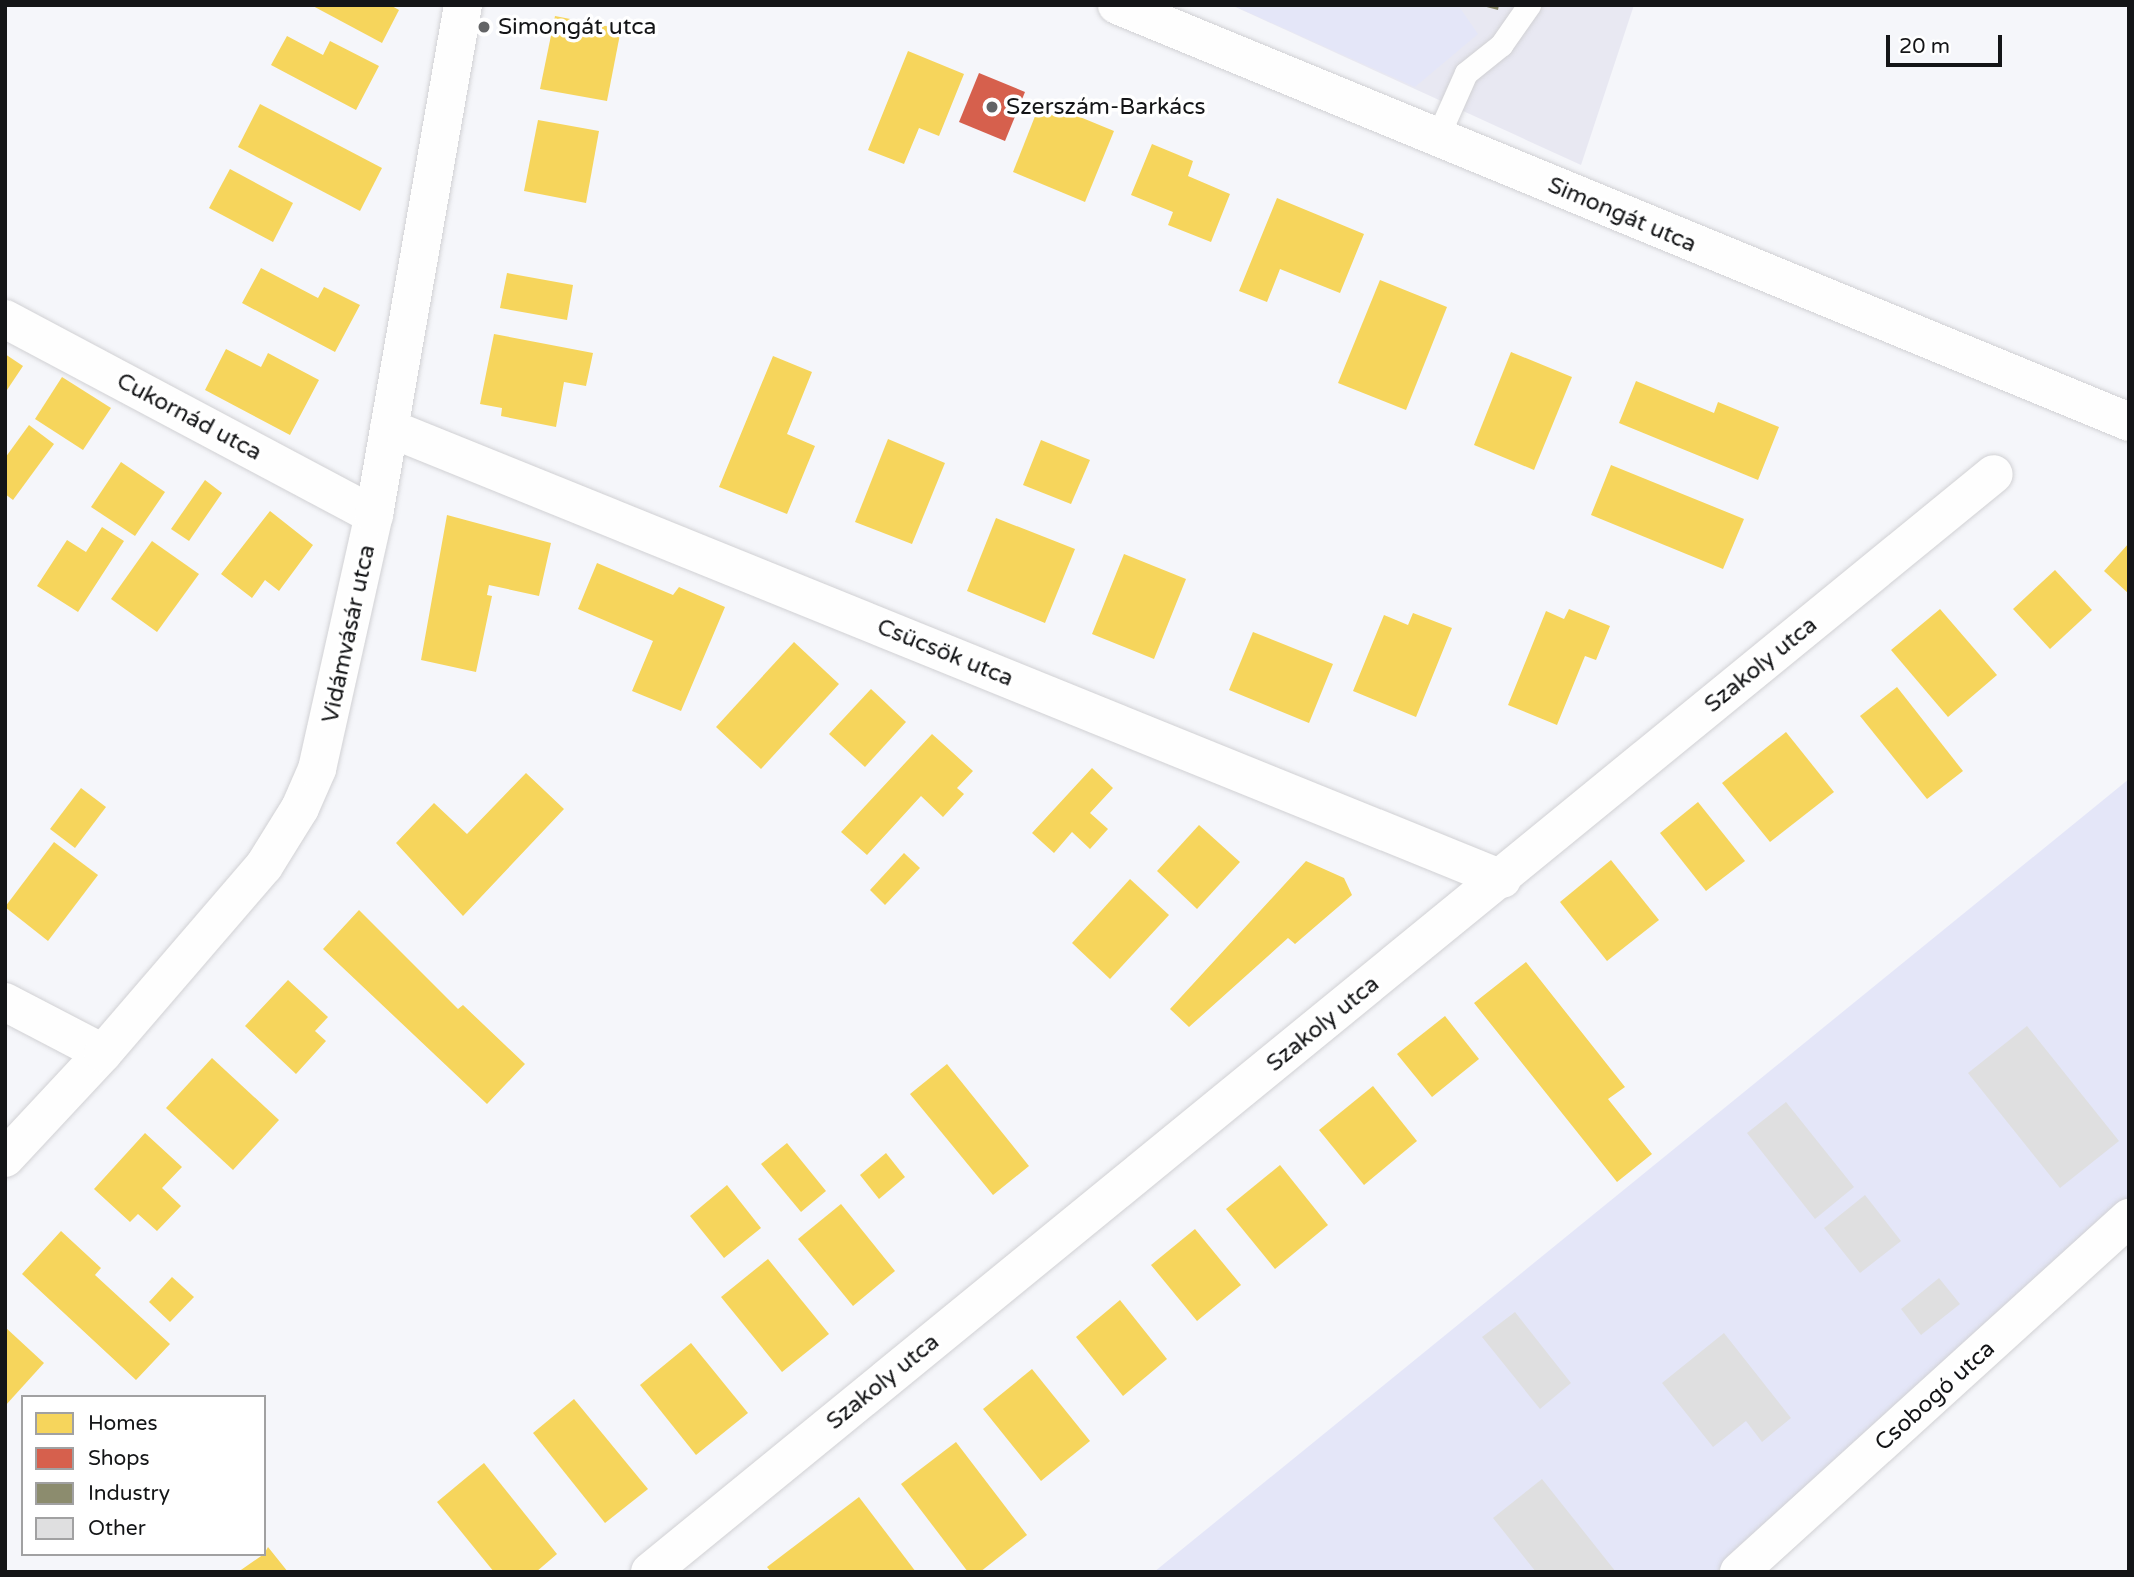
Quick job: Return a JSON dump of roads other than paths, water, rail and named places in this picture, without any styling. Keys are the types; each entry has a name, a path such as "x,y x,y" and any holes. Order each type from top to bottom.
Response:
{"street":[{"name":"Vidámvásár utca","path":"5,1158 103,1053 264,866 300,808 329,731 373,515 463,5"},
{"name":"Simongát utca","path":"1117,5 2129,422"},
{"name":"Cukornád utca","path":"5,318 373,515"},
{"name":"Csücsök utca","path":"389,428 1502,879"},
{"name":"Szakoly utca","path":"650,1572 1502,879 1994,474"},
{"path":"5,1002 103,1053"},
{"name":"Csobogó utca","path":"1739,1572 2129,1219"}],"lane":[{"path":"1437,138 1466,73 1501,45 1529,5"}],"place":[{"name":"Simongát utca","path":"484,27"},
{"name":"Szerszám-Barkács","path":"992,107"}]}
